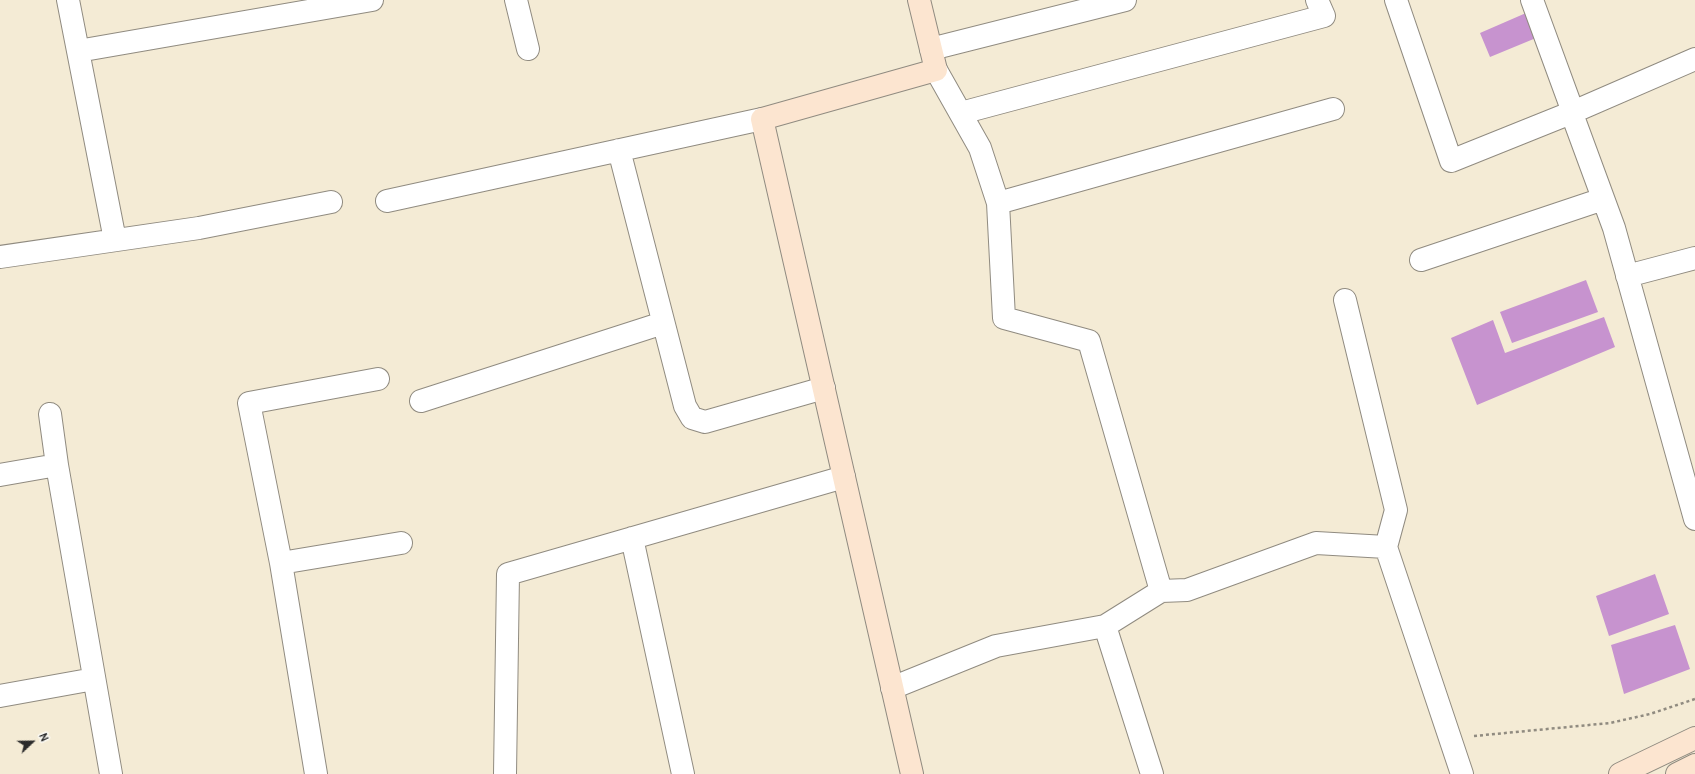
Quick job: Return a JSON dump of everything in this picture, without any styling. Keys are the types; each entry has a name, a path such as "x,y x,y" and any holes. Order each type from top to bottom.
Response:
{"street":[{"path":"68,0 116,240"},
{"path":"78,51 372,0"},
{"path":"516,0 528,49"},
{"path":"919,0 934,60 980,148 998,203 1004,318 1089,341 1161,591"},
{"path":"387,200 762,119 934,60 1125,0"},
{"path":"961,113 1324,16 1317,0"},
{"path":"1396,0 1451,161 1574,117 1695,59"},
{"path":"1532,0 1614,228 1695,519"},
{"path":"998,203 1333,109"},
{"path":"762,119 912,774"},
{"path":"619,150 685,406 692,418 705,422 824,388"},
{"path":"1421,260 1603,199"},
{"path":"0,257 199,228 331,202"},
{"path":"1627,276 1695,258"},
{"path":"1345,300 1396,510 1386,547 1462,774"},
{"path":"421,401 663,323"},
{"path":"316,774 280,564 249,403 378,379"},
{"path":"50,414 57,465 111,774"},
{"path":"0,475 57,465"},
{"path":"505,774 508,574 844,477"},
{"path":"632,538 682,774"},
{"path":"280,564 401,543"},
{"path":"892,688 996,646 1105,626 1161,591 1187,590 1316,543 1386,547"},
{"path":"1105,626 1152,774"},
{"path":"0,696 94,679"},
{"path":"1620,774 1695,738"},
{"path":"1677,774 1695,765"}],"path":[{"path":"1450,738 1610,723 1650,714 1695,699"}],"building":[{"path":"1526,13 1536,38 1490,57 1480,33"},
{"path":"1586,280 1598,312 1512,343 1500,312"},
{"path":"1604,317 1615,347 1477,405 1451,338 1493,320 1505,353"},
{"path":"1655,574 1669,614 1609,636 1596,596"},
{"path":"1675,625 1690,669 1624,694 1611,645"}]}
